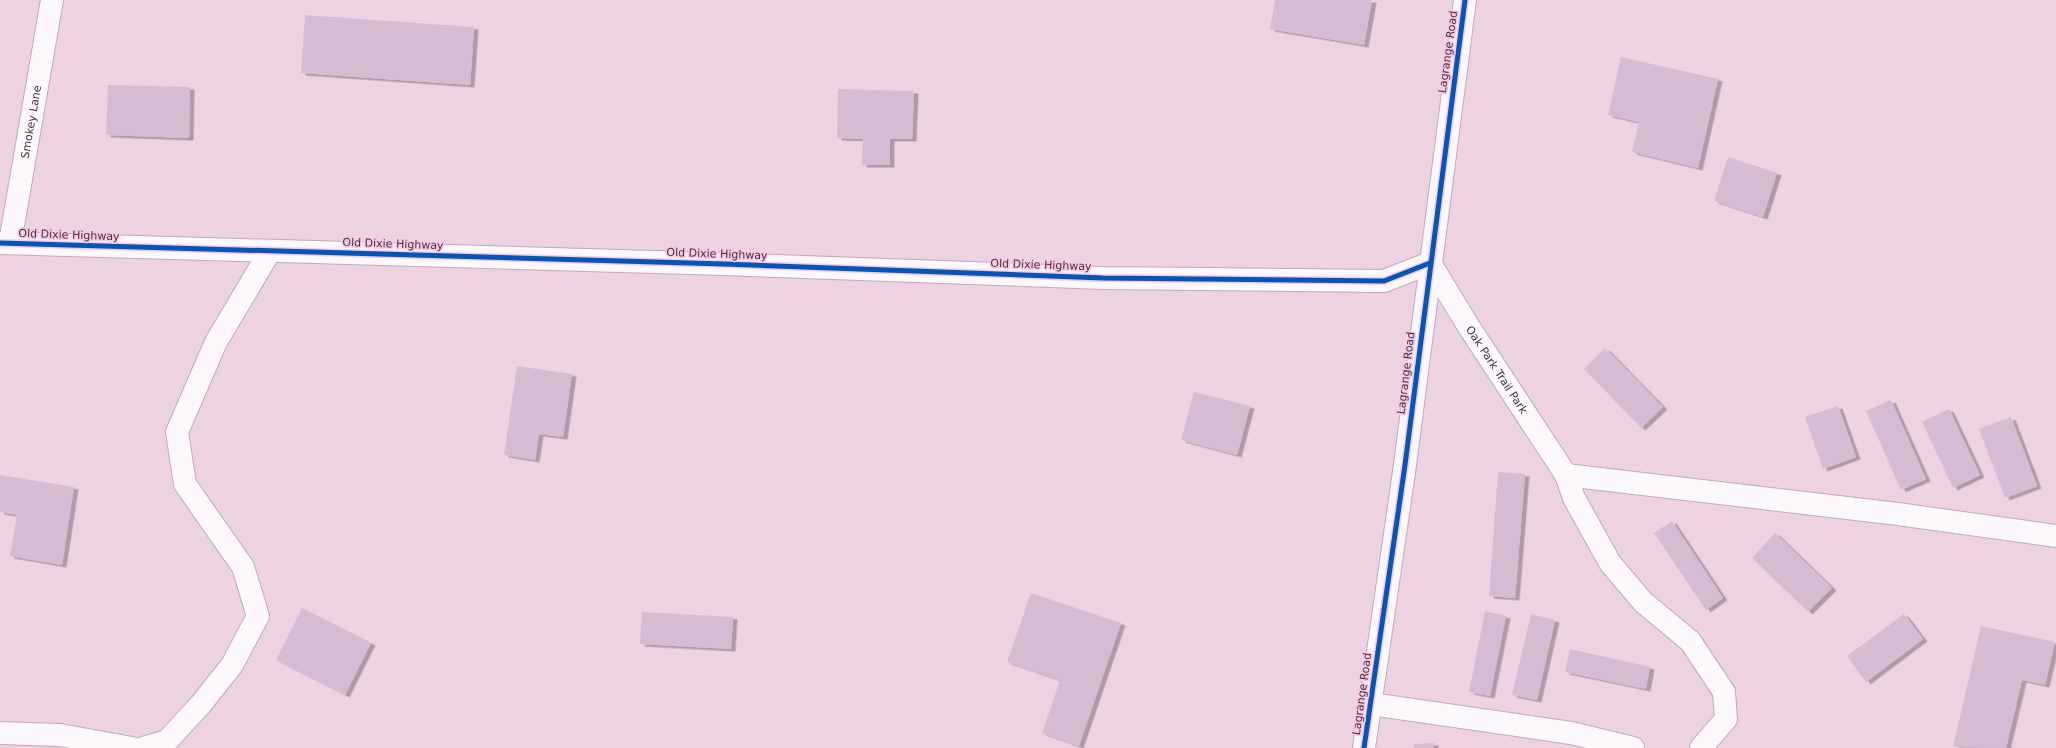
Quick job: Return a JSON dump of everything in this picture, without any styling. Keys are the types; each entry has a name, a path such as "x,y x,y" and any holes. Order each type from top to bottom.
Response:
{"street":[{"name":"Smokey Lane","path":"5,243 52,0"},
{"name":"Lagrange Road","path":"1364,748 1405,465 1465,0"},
{"name":"Old Dixie Highway","path":"5,243 724,264 1103,278 1384,281 1430,263"},
{"path":"143,748 167,741 201,704 232,665 258,616 243,567 185,484 178,432 216,342 270,251"},
{"name":"Oak Park Trail Park","path":"1430,263 1467,324 1566,475 1574,498 1610,563 1643,602 1690,641 1724,692 1726,719 1701,748"},
{"path":"1566,475 1898,514 2056,536"},
{"path":"1371,704 1571,733 1633,748"},
{"path":"0,733 60,735 132,748"}],"building":[{"path":"1275,0 1372,0 1364,45 1270,29"},
{"path":"305,15 474,27 470,85 301,73"},
{"path":"1621,57 1718,79 1698,168 1632,152 1639,122 1608,115"},
{"path":"108,85 190,87 189,138 106,135"},
{"path":"838,89 914,91 912,139 890,139 890,165 862,165 863,139 837,138"},
{"path":"1728,157 1777,173 1763,217 1714,201"},
{"path":"1605,348 1663,407 1641,428 1584,369"},
{"path":"517,366 572,374 563,437 539,434 535,460 504,455"},
{"path":"1194,392 1250,406 1237,455 1181,440"},
{"path":"1891,400 1926,479 1901,490 1866,411"},
{"path":"1838,406 1856,457 1823,469 1805,417"},
{"path":"1949,409 1980,475 1953,488 1922,422"},
{"path":"2011,417 2037,486 2005,498 1979,429"},
{"path":"1498,472 1525,474 1515,598 1489,596"},
{"path":"0,475 74,487 62,565 10,556 17,515 0,512"},
{"path":"1672,521 1723,598 1706,610 1654,533"},
{"path":"1775,533 1832,588 1808,612 1752,558"},
{"path":"1031,593 1121,623 1079,746 1042,733 1060,680 1007,662"},
{"path":"302,608 371,643 345,695 276,660"},
{"path":"1485,611 1506,616 1490,696 1469,692"},
{"path":"642,612 733,617 731,649 640,644"},
{"path":"1531,614 1555,620 1537,700 1512,695"},
{"path":"1904,614 1923,639 1866,682 1847,656"},
{"path":"1981,626 2055,642 2045,685 2022,680 2006,748 1953,747"},
{"path":"1570,649 1650,667 1646,689 1565,672"},
{"path":"1434,743 1434,748 1414,748 1414,744"}],"cycle path":[{"path":"1364,748 1405,465 1465,0"},
{"path":"0,243 724,264 1103,278 1384,281 1430,263"}]}
